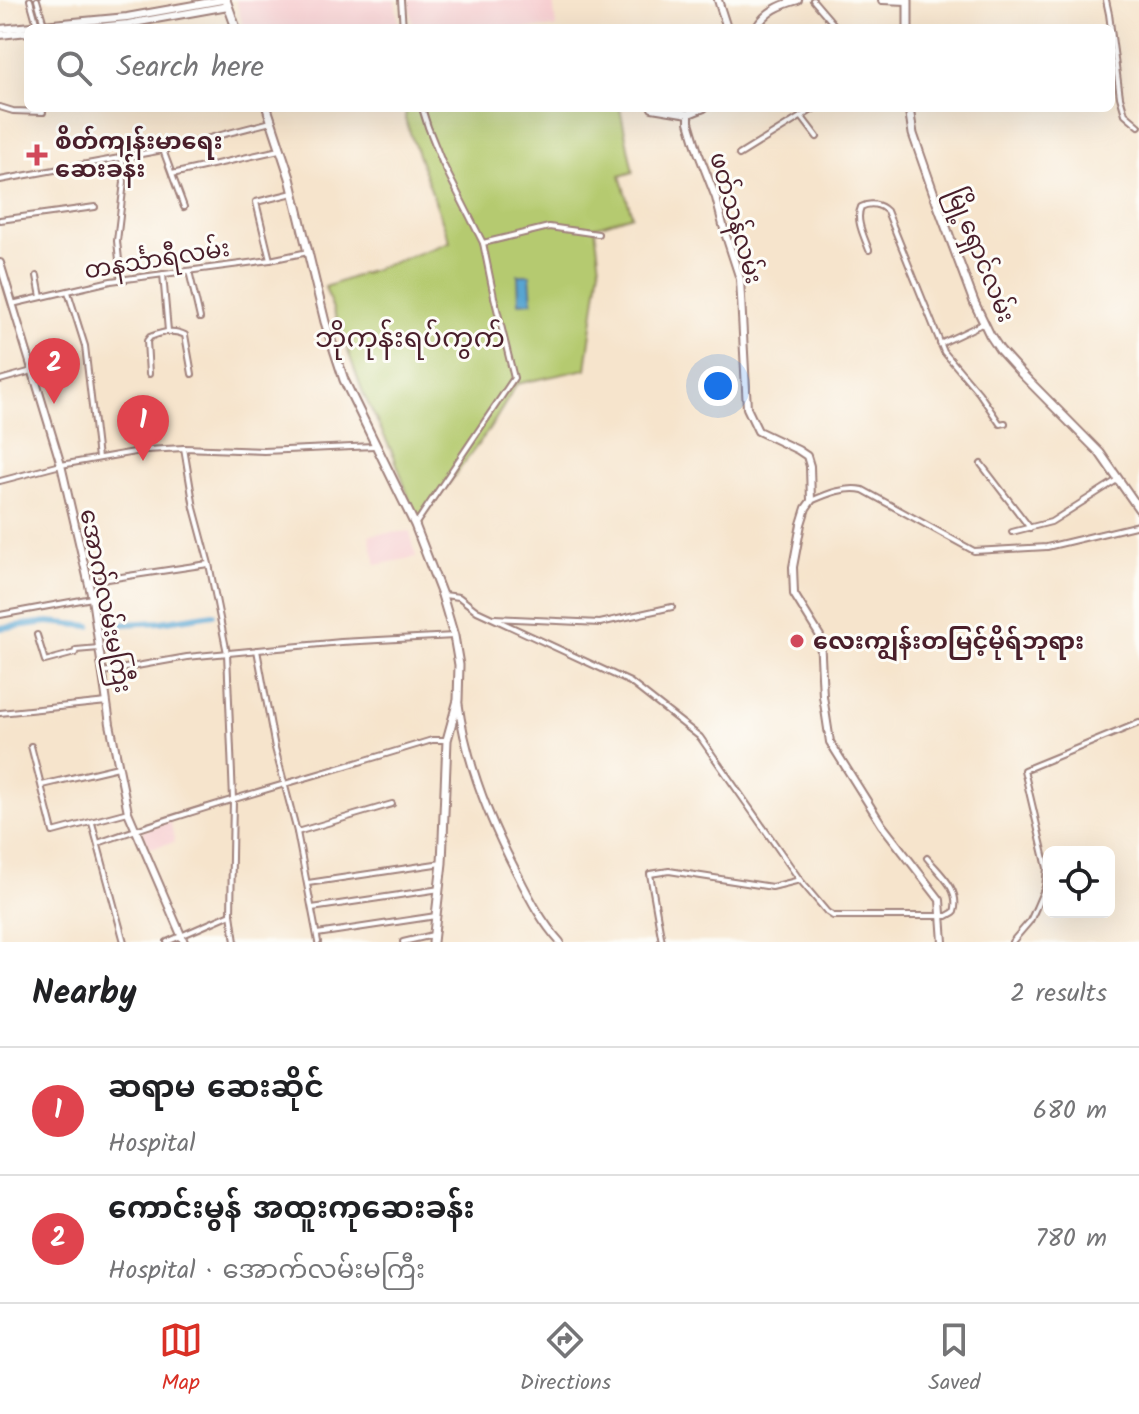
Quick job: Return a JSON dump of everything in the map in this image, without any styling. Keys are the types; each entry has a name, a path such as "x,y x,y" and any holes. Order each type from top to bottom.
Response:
{"main road":[{"path":"908,1 908,24"},
{"path":"225,2 234,24"},
{"path":"268,112 294,193 325,322 344,380 415,525 454,636 459,665 458,700 447,740 442,863 433,938"},
{"name":"မြို့ရှောင်လမ်း","path":"908,112 937,203 984,323 1000,350 1100,453 1139,509"}],"street":[{"path":"30,0 40,24"},
{"path":"37,0 41,24"},
{"path":"401,0 403,24"},
{"path":"718,0 726,24"},
{"path":"758,24 762,17 780,5 798,0"},
{"path":"813,0 834,24"},
{"path":"882,0 908,1"},
{"path":"1106,0 1110,24"},
{"path":"67,24 225,2"},
{"path":"128,24 225,2"},
{"path":"0,32 24,29"},
{"path":"0,32 24,32"},
{"path":"1115,59 1125,114 1139,126"},
{"path":"0,107 24,111"},
{"path":"415,525 514,378 483,243 442,162 423,112"},
{"name":"ဖတ်သန်လမ်း","path":"691,112 689,122 740,279 747,408 758,431 807,456 811,501"},
{"path":"800,112 817,137"},
{"path":"739,155 808,112"},
{"path":"0,180 163,150 272,122"},
{"path":"163,150 184,207"},
{"path":"172,174 281,150"},
{"path":"121,280 117,241 124,189 122,158"},
{"path":"270,260 256,202 294,193"},
{"path":"869,250 858,212 863,205 875,204 887,211 944,352 979,393 1000,424 1005,423"},
{"path":"0,220 95,207"},
{"path":"483,243 549,227 598,234"},
{"name":"တနင်္သာရီလမ်း","path":"12,304 121,280 270,260 309,251"},
{"name":"အောက်လမ်းမကြီး","path":"0,263 61,465 92,598 107,702 128,812 183,939"},
{"path":"189,271 200,318"},
{"path":"163,274 168,331"},
{"path":"37,276 41,297"},
{"path":"68,291 85,346 98,458"},
{"path":"940,344 984,323"},
{"path":"149,374 147,341 168,331 185,335 192,374"},
{"path":"0,380 33,371"},
{"path":"0,481 61,465 146,450 264,451 377,446"},
{"path":"184,448 194,508 227,653 233,799 231,914 235,942"},
{"path":"981,464 1030,528"},
{"path":"1012,532 1051,522 1119,479"},
{"path":"943,942 940,900 882,825 830,742 823,696 820,636 794,594 793,567 806,508 811,501 843,490 863,490 974,551 1047,547 1139,525"},
{"path":"88,582 209,564"},
{"path":"442,595 459,597 477,611 630,682 700,737 800,880 833,916 947,916 954,912 957,902 954,892 927,858"},
{"path":"0,615 92,598"},
{"path":"493,618 600,623 672,607"},
{"path":"37,635 45,661 75,653 76,650 99,648"},
{"path":"103,672 187,657 341,642 454,636"},
{"path":"257,650 275,748 297,832 318,942"},
{"path":"458,700 462,730 481,795 501,843 537,911 560,942"},
{"path":"0,713 107,702"},
{"path":"1012,942 1030,921 1045,887 1047,868 1024,770 1139,723"},
{"path":"98,843 432,740 447,740"},
{"path":"31,746 53,832 128,812"},
{"path":"42,785 119,767"},
{"path":"297,832 392,804"},
{"path":"92,823 124,942"},
{"path":"308,883 442,863"},
{"path":"662,942 650,874 669,871 772,887 800,880"},
{"path":"312,908 440,889"},
{"path":"167,942 183,939 231,914"},
{"path":"317,934 436,916"},
{"path":"403,942 433,938"}],"shaded area":[{"path":"236,0 395,0 398,24 243,24"},
{"path":"409,0 553,0 556,24 412,24"},
{"path":"410,531 416,557 376,565 369,535"},
{"path":"170,821 175,842 149,848 142,831"}],"green space":[{"path":"406,112 621,112 633,172 620,176 632,215 595,227 600,267 586,369 517,384 489,430 418,524 394,456 363,393 325,287 450,242 405,119"}],"water":[{"path":"518,275 530,275 532,302 519,303"}],"waterway":[{"path":"103,625 160,622 213,614"},
{"path":"0,628 48,622 90,626"}],"place":[{"name":"စိတ်ကျန်းမာရေး ဆေးခန်း","path":"37,155"},
{"name":"ကောင်းမွန် အထူးကုဆေးခန်း","path":"54,404"},
{"name":"ဆရာမ ဆေးဆိုင်","path":"143,461"},
{"name":"လေးကျွန်းတမြင့်မိုရ်ဘုရား","path":"797,641"}],"district":[{"name":"ဘိုကုန်းရပ်ကွက်","path":"410,337"}]}
